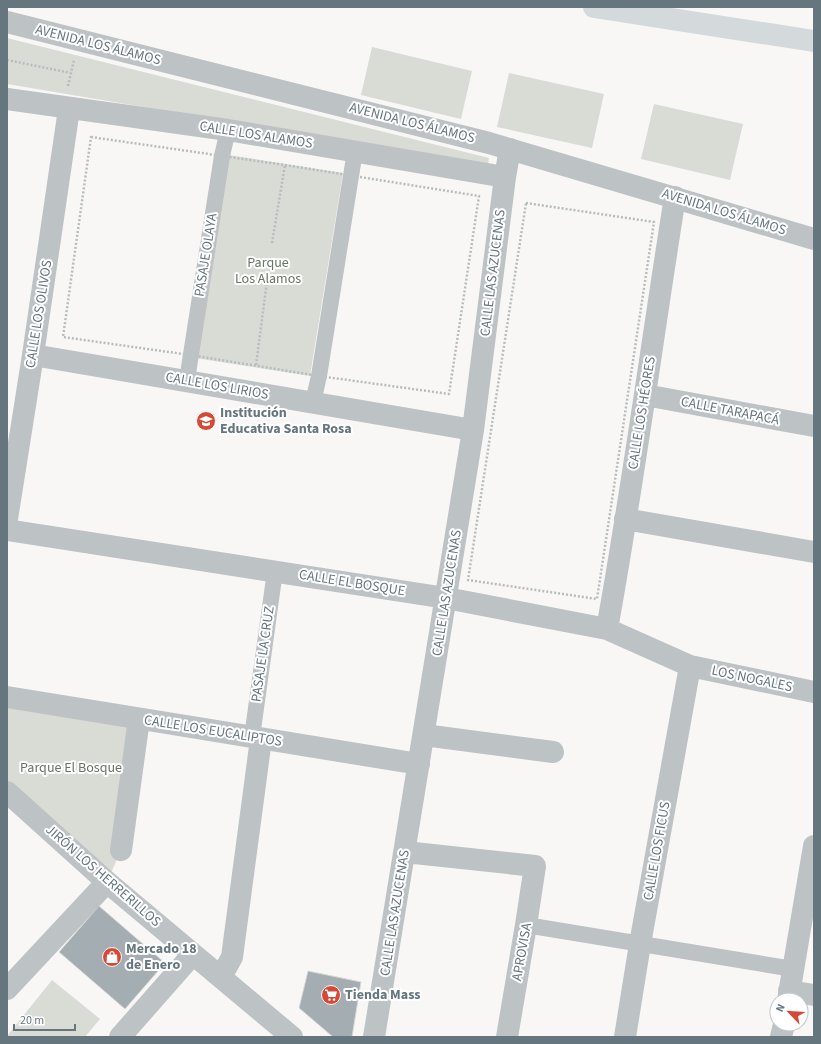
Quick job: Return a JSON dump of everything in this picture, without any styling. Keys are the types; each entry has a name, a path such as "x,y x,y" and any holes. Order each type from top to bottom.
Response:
{"highway":[{"path":"594,7 814,41"}],"street":[{"name":"AVENIDA LOS ÁLAMOS","path":"7,22 489,142 814,239"},
{"name":"CALLE LOS ALAMOS","path":"7,100 228,130 505,177"},
{"name":"CALLE LOS OLIVOS","path":"7,519 33,355 66,108"},
{"name":"PASAJE OLAYA","path":"187,380 222,156 228,130"},
{"name":"CALLE LAS AZUCENAS","path":"374,1037 473,430 510,148"},
{"path":"313,402 319,376 355,152"},
{"name":"CALLE LOS HÉORES","path":"607,629 618,569 675,197"},
{"name":"CALLE LOS LIRIOS","path":"33,355 187,380 473,430"},
{"name":"CALLE TARAPACÁ","path":"645,395 814,426"},
{"path":"625,520 814,552"},
{"name":"CALLE EL BOSQUE","path":"7,530 446,598 607,629 690,666"},
{"name":"PASAJE LA CRUZ","path":"256,738 275,571"},
{"name":"LOS NOGALES","path":"690,666 814,692"},
{"name":"CALLE LOS FICUS","path":"625,1037 640,944 690,666"},
{"name":"CALLE LOS EUCALIPTOS","path":"7,697 419,764"},
{"path":"121,850 138,719"},
{"path":"424,735 552,752"},
{"path":"221,977 232,957 256,738"},
{"name":"JIRÓN LOS HERRERILLOS","path":"7,792 107,882 292,1037"},
{"path":"789,992 814,846"},
{"name":"APROVISA","path":"405,852 535,866 507,1037"},
{"path":"10,979 107,882"},
{"path":"526,925 793,968"},
{"path":"120,1037 193,954"}],"path":[{"path":"66,108 78,40"},
{"path":"7,60 71,73"},
{"path":"91,137 222,156 479,196 449,394 63,337 91,137"},
{"path":"272,243 285,165"},
{"path":"526,203 654,222"},
{"path":"256,365 267,281"},
{"path":"468,580 597,599"}],"green space":[{"path":"7,38 489,158 488,165 7,84"},
{"path":"372,47 472,71 461,119 361,95"},
{"path":"509,73 604,94 592,148 497,127"},
{"path":"654,104 743,124 730,180 641,159"},
{"name":"Parque Los Alamos","path":"229,155 343,173 310,376 195,358"},
{"name":"Parque El Bosque","path":"7,697 139,719 121,850 107,882 7,792"},
{"path":"52,980 100,1019 85,1037 7,1037 7,1036"}],"building":[{"name":"Mercado 18 de Enero","path":"99,906 165,963 125,1009 59,952"},
{"name":"Tienda Mass","path":"308,971 361,982 352,1037 333,1037 299,1008"}],"place":[{"name":"Institución Educativa Santa Rosa","path":"206,421"},
{"name":"Mercado 18 de Enero","path":"112,957"},
{"name":"Tienda Mass","path":"331,995"}]}
